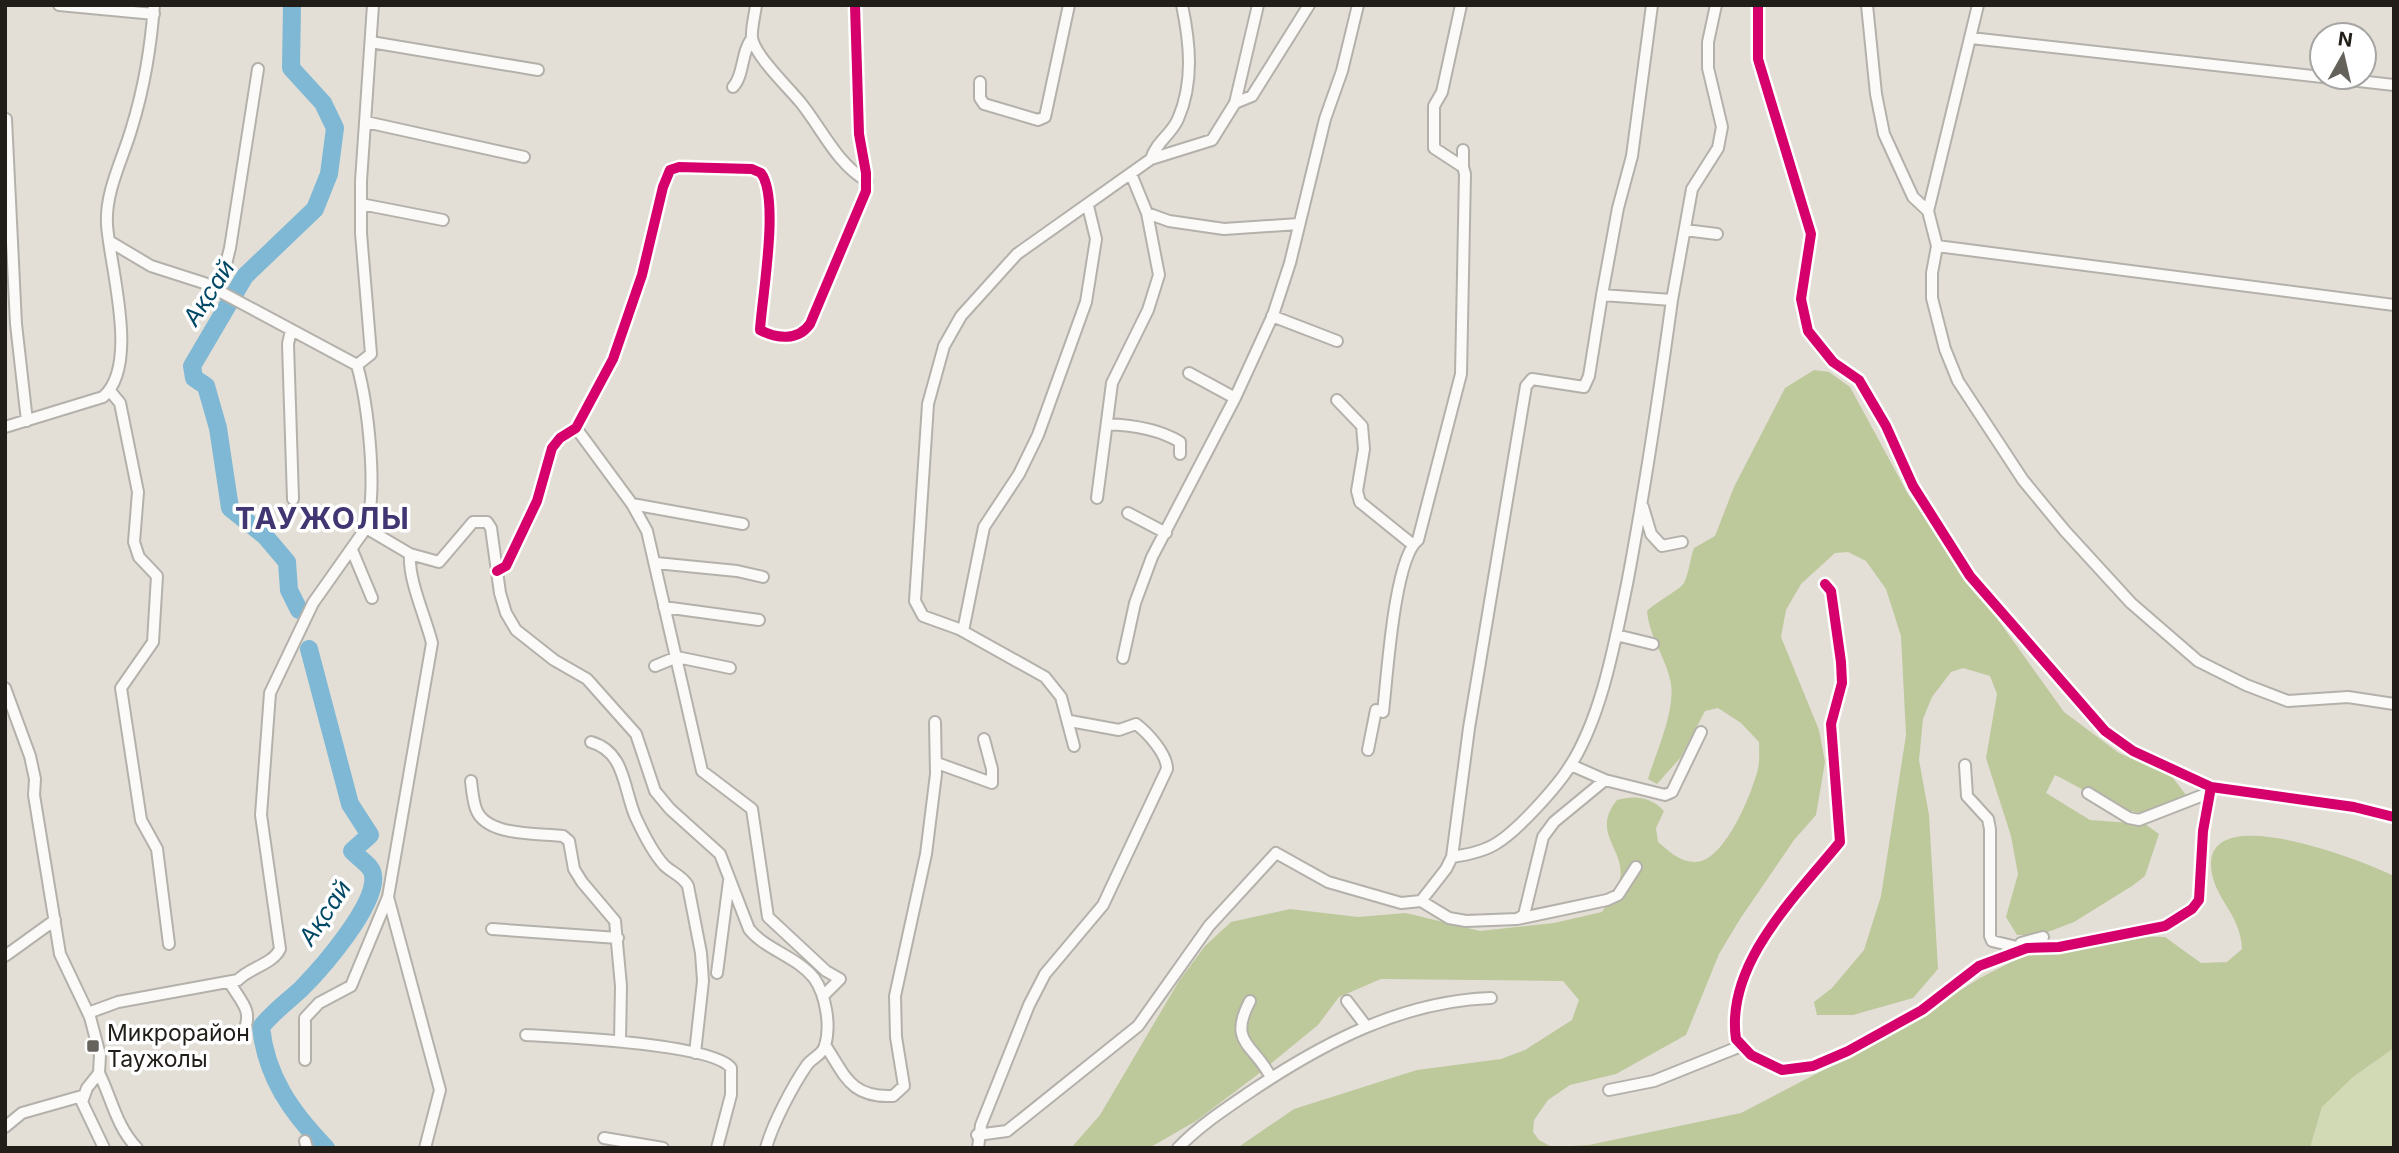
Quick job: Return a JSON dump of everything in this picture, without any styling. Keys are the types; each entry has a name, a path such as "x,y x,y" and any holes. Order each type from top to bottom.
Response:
{"street":[{"path":"5,426 103,397 110,391 116,375 121,310 109,241 108,206 132,127 145,72 154,9 59,5"},
{"path":"357,365 372,354 361,204 373,5"},
{"path":"733,87 752,38 756,5"},
{"path":"497,571 506,566 537,501 552,448 576,428 607,372 621,338 670,170 679,167 752,169 766,180 769,236 760,330 781,337 805,331 810,324 866,191 867,181 859,134 855,5"},
{"path":"980,82 980,98 984,104 1038,120 1045,117 1069,5"},
{"path":"1151,159 1157,144 1179,118 1189,76 1190,47 1182,5"},
{"path":"1074,746 1070,721 1061,696 1045,677 963,631 923,616 915,601 928,404 932,380 944,346 961,317 1017,254 1151,159 1212,140 1235,103 1258,5"},
{"path":"1235,103 1252,96 1309,5"},
{"path":"1123,658 1143,579 1204,453 1235,398 1272,316 1290,263 1298,224 1358,5"},
{"path":"1461,5 1442,92 1434,106 1432,124 1434,148 1463,167"},
{"path":"1421,901 1446,869 1452,856 1469,729 1526,386 1532,379 1584,387 1590,376 1618,208 1632,156 1652,5"},
{"path":"1452,856 1496,844 1516,828 1571,765 1595,707 1616,635 1641,501 1692,189 1718,148 1722,127 1708,68 1708,42 1716,5"},
{"path":"1759,5 1758,59 1811,234 1801,299 1803,316 1814,343 1833,362 1859,380 1886,426 1913,486 1970,576 2105,731 2133,751 2211,789 2354,807 2394,817"},
{"path":"1867,5 1876,94 1884,134 1913,197 1928,211"},
{"path":"1978,5 1928,211 1937,246 1932,273 1932,298 1945,349 1958,381 2023,480 2131,603 2198,661 2270,696 2299,701 2348,697 2394,704"},
{"path":"752,38 780,82 800,102 848,165 867,181"},
{"path":"1970,38 2394,85"},
{"path":"371,42 538,70"},
{"path":"219,290 230,247 258,69"},
{"path":"6,119 16,324 27,421"},
{"path":"366,122 524,157"},
{"path":"1368,750 1376,710 1383,712 1394,611 1412,544 1418,540 1461,374 1463,150"},
{"path":"1097,498 1112,383 1148,310 1159,275 1147,213 1131,174"},
{"path":"361,204 443,220"},
{"path":"963,631 984,527 1019,474 1038,435 1086,302 1096,239 1088,206"},
{"path":"1147,213 1169,221 1224,229 1298,224"},
{"path":"1685,230 1717,234"},
{"path":"88,1013 118,1002 230,983 277,955 280,949 261,814 270,693 313,603 366,528 372,494 362,381 357,365 219,290 151,266 109,241"},
{"path":"1937,246 2394,305"},
{"path":"1602,295 1672,300"},
{"path":"1272,316 1337,341"},
{"path":"291,330 288,344 293,499"},
{"path":"1189,373 1235,398"},
{"path":"110,391 120,403 138,492 134,542 139,557 157,576 153,642 121,688 141,820 157,849 169,944"},
{"path":"1337,400 1362,426 1364,449 1357,491 1360,502 1412,544"},
{"path":"1107,424 1131,425 1171,436 1180,442 1180,454"},
{"path":"576,428 632,504 647,531 702,771 752,809 768,917 826,971 840,979 823,996"},
{"path":"1641,501 1656,542 1662,546 1682,542"},
{"path":"632,504 743,524"},
{"path":"1128,513 1166,533"},
{"path":"366,528 410,554 439,562 473,522 487,522 491,527 506,613 516,630 554,660 587,679 601,692 636,734 656,791 670,809 720,854 742,916 756,937 801,966 818,985 823,996 827,1031 825,1045 820,1054 808,1062 766,1148"},
{"path":"352,550 372,598"},
{"path":"304,1060 305,1018 319,1003 351,986 359,974 369,937 388,897 432,643 422,603 409,570 410,554"},
{"path":"656,563 737,570 763,577"},
{"path":"1825,584 1831,591 1841,662 1842,683 1830,724 1840,842 1780,915 1752,958 1734,1017 1735,1040 1763,1063 1783,1070 1813,1066 1848,1051 1922,1010 1979,966 2027,948"},
{"path":"664,607 759,620"},
{"path":"1616,635 1653,644"},
{"path":"655,666 677,657 730,668"},
{"path":"5,688 35,779 34,795 63,965 88,1013 100,1055 99,1073 82,1096 23,1113 5,1127"},
{"path":"978,1148 977,1135 1029,1005 1045,974 1103,905 1167,769 1167,762 1149,735 1136,724 1119,730 1070,721"},
{"path":"825,1045 833,1054 839,1074 864,1093 893,1096 904,1086 896,1037 895,996 922,879 937,763 935,722"},
{"path":"1571,765 1605,780 1656,794 1672,792 1701,733"},
{"path":"937,763 992,783 992,769 984,739"},
{"path":"591,742 604,746 615,755 632,808 645,837 663,864 688,886 703,981 695,1053"},
{"path":"1965,765 1967,796 1988,819 1990,829 1990,936 1992,941 2009,947 2059,947 2133,934 2165,926 2192,909 2202,890 2203,831 2211,789"},
{"path":"1525,917 1543,837 1555,822 1605,780"},
{"path":"471,781 476,811 484,821 508,830 564,836 569,841 574,869 615,921 618,938 620,1041"},
{"path":"2088,793 2129,818 2139,820 2211,789"},
{"path":"977,1135 1007,1131 1138,1026 1209,926 1276,853 1328,881 1401,903 1421,901 1449,918 1466,921 1525,917 1618,895 1636,867"},
{"path":"717,973 729,878"},
{"path":"388,897 440,1090 425,1148"},
{"path":"5,956 55,920"},
{"path":"492,929 618,938"},
{"path":"2009,947 2043,937"},
{"path":"230,983 248,1009 249,1019 244,1031 232,1034"},
{"path":"1178,1148 1214,1117 1271,1078 1366,1026 1437,1003 1491,998"},
{"path":"1250,1001 1240,1022 1239,1031 1271,1078"},
{"path":"1348,1001 1366,1026"},
{"path":"526,1035 620,1041 717,1057 732,1068 730,1094 717,1148"},
{"path":"1609,1090 1654,1081 1741,1046"},
{"path":"99,1073 107,1085 116,1118 137,1148"},
{"path":"82,1096 87,1118 104,1148"},
{"path":"604,1138 663,1148"}],"green space":[{"path":"1814,370 1829,372 1850,387 1908,494 2064,712 2119,753 2170,774 2186,795 2170,810 2141,813 2111,804 2055,775 2046,793 2090,820 2145,824 2159,834 2145,876 2132,886 2074,922 2040,935 2017,935 2006,917 2018,874 2011,836 1986,758 1997,694 1990,676 1963,668 1951,672 1932,697 1923,719 1919,760 1929,815 1938,969 1913,998 1853,1015 1817,1015 1814,1002 1832,988 1864,950 1881,896 1906,735 1901,636 1886,589 1866,561 1848,552 1835,553 1801,584 1786,610 1781,637 1819,730 1825,762 1816,815 1794,840 1719,954 1686,1035 1616,1074 1570,1085 1548,1100 1534,1120 1533,1132 1539,1140 1552,1147 1589,1145 1741,1113 1877,1042 1980,978 2025,955 2128,936 2165,937 2201,963 2227,962 2242,949 2240,936 2237,925 2216,887 2211,865 2217,846 2235,837 2261,836 2324,849 2394,876 2394,1048 2353,1077 2322,1107 2310,1148 1237,1148 1294,1109 1417,1070 1501,1059 1525,1050 1572,1020 1579,1000 1563,981 1381,979 1339,997 1318,1025 1257,1075 1196,1121 1149,1148 1071,1148 1100,1115 1179,981 1205,946 1231,922 1290,909 1358,917 1406,913 1480,931 1554,923 1602,912 1618,886 1621,871 1608,833 1609,812 1617,800 1624,798 1648,800 1664,811 1656,828 1658,842 1678,858 1694,862 1705,860 1716,852 1735,825 1750,794 1759,766 1759,742 1741,723 1718,708 1705,711 1681,757 1657,784 1648,779 1668,719 1671,684 1648,621 1647,611 1684,583 1694,548 1715,536 1734,487 1785,388"},
{"path":"2394,1048 2394,1148 2310,1148 2322,1107 2353,1077"}],"waterway":[{"name":"Ақсай","path":"292,5 291,68 323,103 335,128 329,174 315,209 245,276 192,366 194,378 206,386 218,428 230,508 265,536 287,562 289,590 299,610"},
{"name":"Ақсай","path":"309,649 350,804 370,835 352,851 372,871 372,887 358,919 334,952 301,989 261,1027 268,1062 283,1093 302,1121 326,1148"}],"cycle path":[{"path":"497,571 506,566 537,501 552,448 560,438 576,428 613,359 642,275 663,187 670,170 679,167 752,169 761,173 769,203 770,225 760,330 787,337 800,333 810,324 866,191 866,173 859,134 855,5"},
{"path":"1758,5 1758,59 1811,234 1801,299 1808,331 1833,362 1859,380 1886,426 1913,486 1970,576 2105,731 2133,751 2211,787 2354,807 2394,817"},
{"path":"1825,584 1831,591 1841,662 1842,683 1831,724 1840,842 1767,933 1741,984 1736,1011 1736,1039 1751,1055 1782,1070 1813,1066 1848,1051 1922,1010 1979,966 2027,948 2059,947 2165,926 2192,909 2199,900 2203,831 2211,787"}],"place":[{"name":"Микрорайон Таужолы","path":"93,1046"}],"district":[{"name":"ТАУЖОЛЫ","path":"323,519"}]}
